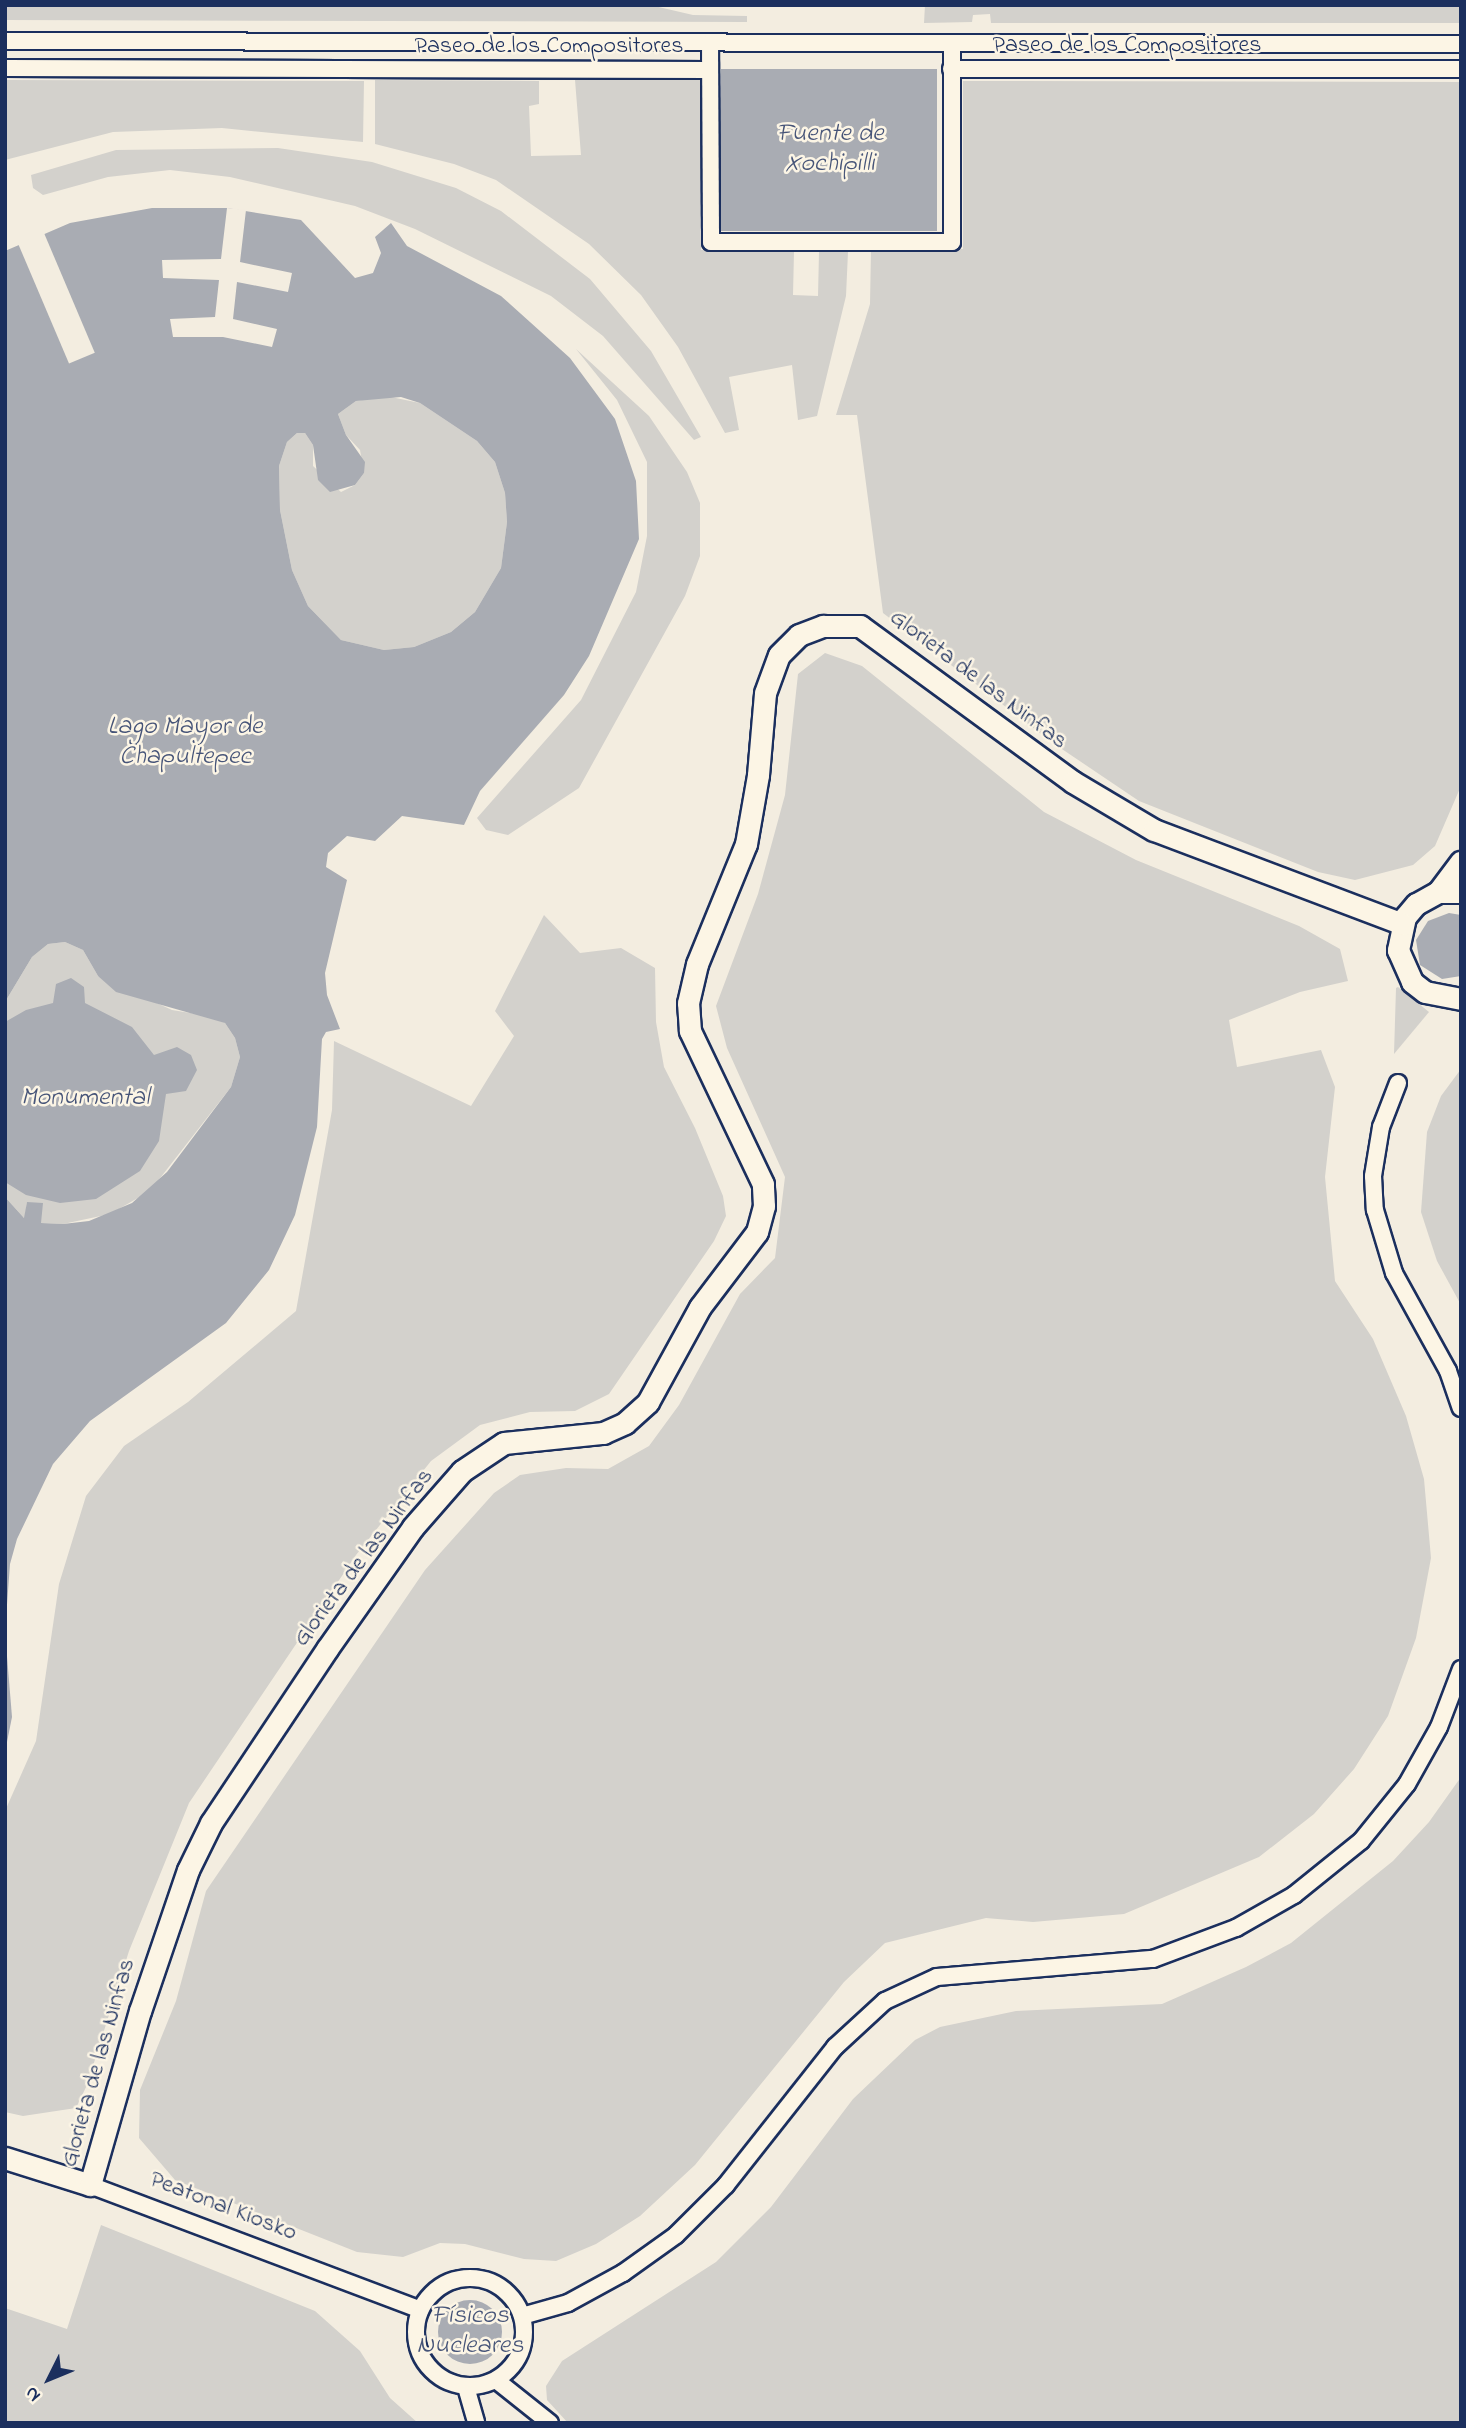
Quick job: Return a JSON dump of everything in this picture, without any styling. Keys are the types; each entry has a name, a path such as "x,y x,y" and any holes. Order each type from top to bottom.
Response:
{"street":[{"name":"Paseo de los Compositores","path":"5,41 1461,44"},
{"path":"710,43 710,70"},
{"path":"951,68 952,43"},
{"name":"Paseo de los Compositores","path":"5,68 710,70 711,242 953,242 951,68 1461,69"},
{"name":"Glorieta de las Ninfas","path":"90,2185 140,2011 188,1870 211,1823 327,1649 413,1527 462,1471 504,1443 603,1433 625,1423 648,1402 700,1307 757,1232 764,1206 763,1184 690,1031 688,1003 697,964 746,844 765,693 779,655 799,635 823,625 860,625 1073,782 1154,830 1403,924"},
{"path":"1461,862 1438,892 1416,904 1403,924 1398,950 1412,982 1440,998 1461,999"},
{"path":"1438,892 1461,892"},
{"path":"1398,1083 1381,1127 1373,1176 1375,1210 1394,1273 1448,1371 1461,1408"},
{"path":"522,2316 568,2303 623,2273 676,2235 726,2185 835,2047 885,2001 937,1977 1153,1959 1236,1928 1294,1895 1361,1841 1406,1784 1438,1727 1461,1669"},
{"name":"Peatonal Kiosko","path":"5,2158 90,2185 420,2310"},
{"path":"473,2278 500,2286 522,2316 519,2356 496,2380 466,2386 442,2378 423,2360 417,2344 420,2310 446,2283 473,2278"},
{"path":"496,2380 550,2423"},
{"path":"466,2386 476,2423"}],"shaded area":[{"path":"5,5 650,5 693,15 747,16 747,22 5,20"},
{"path":"925,5 1461,5 1461,23 991,23 990,14 973,15 972,22 924,23"},
{"path":"5,80 364,81 363,142 222,128 113,132 5,160"},
{"path":"375,80 539,81 539,104 529,106 531,156 581,155 575,80 700,80 701,250 794,252 793,295 818,296 819,252 848,252 846,296 817,416 798,420 792,365 729,377 739,430 725,433 678,347 641,295 589,244 496,180 454,164 375,144"},
{"path":"963,81 1461,82 1461,786 1435,846 1413,865 1355,880 1318,872 1139,801 1053,743 883,613 857,415 836,415 870,304 871,250 963,249"},
{"path":"278,148 372,162 456,188 501,211 590,279 651,351 701,437 694,440 603,336 551,296 415,229 355,206 230,177 170,170 108,177 43,195 33,188 31,175 116,150"},
{"path":"576,349 649,416 687,472 700,503 700,556 685,596 579,788 508,835 486,830 477,818 581,700 636,592 647,536 647,462 617,400"},
{"path":"386,396 420,403 477,441 495,462 505,493 507,522 501,568 475,612 451,632 414,647 384,650 341,640 308,606 292,570 280,510 279,466 287,442 297,433 305,433 313,445 313,466 341,492 355,485 364,473 360,450 346,435 338,414 356,401"},
{"path":"825,653 862,666 1044,812 1136,860 1299,926 1340,949 1348,981 1300,992 1229,1020 1237,1067 1321,1050 1335,1087 1325,1177 1335,1281 1373,1339 1406,1416 1424,1479 1431,1558 1416,1638 1388,1716 1354,1769 1314,1814 1259,1857 1124,1914 1033,1922 986,1918 885,1943 844,1982 695,2165 640,2216 596,2244 556,2261 524,2259 465,2244 440,2243 403,2257 357,2252 175,2180 139,2138 140,2090 176,2001 206,1891 425,1570 494,1493 520,1475 566,1468 608,1469 649,1446 679,1405 740,1294 775,1258 785,1177 727,1048 716,1006 758,894 785,795 798,674"},
{"path":"544,915 580,953 621,948 655,968 656,1022 664,1067 695,1128 723,1196 726,1216 714,1241 609,1394 575,1411 530,1412 480,1425 431,1461 356,1555 189,1803 129,1951 87,2085 76,2108 23,2116 5,2112 5,1811 36,1741 59,1584 86,1496 124,1446 188,1402 296,1311 332,1110 334,1041 471,1106 514,1036 495,1011"},
{"name":"Monumental","path":"65,942 83,950 98,976 172,1010 215,1017 225,1023 235,1038 240,1057 231,1087 150,1191 110,1214 63,1224 41,1223 27,1202 25,1219 5,1197 5,1002 32,957 48,944"},
{"path":"1396,988 1429,1012 1394,1054"},
{"path":"1461,1069 1461,1305 1437,1261 1421,1212 1427,1132 1441,1096"},
{"path":"1461,1777 1461,2423 568,2423 547,2400 546,2386 562,2361 716,2262 771,2207 853,2099 915,2040 940,2027 1016,2011 1162,2004 1246,1967 1291,1943 1393,1861 1429,1822"},
{"path":"101,2225 315,2311 360,2351 390,2398 418,2423 5,2423 5,2308 67,2329"}],"water":[{"name":"Fuente de Xochipilli","path":"721,69 937,69 937,231 721,231"},
{"name":"Lago Mayor de Chapultepec","path":"152,208 227,208 301,220 355,278 373,273 381,253 375,237 391,223 407,246 501,296 570,358 615,419 636,481 639,539 589,656 564,695 480,791 464,825 402,816 375,841 347,836 328,853 326,867 347,880 325,973 327,995 340,1029 326,1032 322,1039 317,1127 295,1215 269,1270 226,1323 90,1421 53,1464 17,1539 10,1564 5,1632 5,1197 24,1218 27,1202 43,1203 41,1223 89,1221 132,1203 167,1172 231,1087 240,1057 235,1038 225,1023 116,992 98,976 83,950 65,942 48,944 32,957 5,1002 5,251 70,223","holes":["401,397 420,403 477,441 495,462 505,493 507,522 501,568 475,612 451,632 414,647 384,650 341,640 308,606 292,570 280,510 279,466 287,442 297,433 305,433 313,445 318,480 330,492 355,485 364,473 365,462 346,435 338,414 356,401"]},
{"path":"1449,913 1461,915 1461,976 1442,979 1420,965 1416,940 1428,921"},
{"name":"Monumental","path":"71,978 84,987 85,1003 132,1027 154,1055 177,1047 191,1055 197,1070 186,1091 166,1094 159,1141 140,1171 96,1199 60,1203 26,1195 5,1182 5,1022 26,1010 53,1003 56,984"},
{"path":"5,1632 12,1717 5,1752"},
{"name":"Físicos Nucleares","path":"464,2300 476,2300 493,2309 500,2320 500,2344 493,2355 476,2364 464,2364 452,2359 443,2350 438,2338 438,2326 443,2314 452,2305"}],"pier":[{"path":"227,208 246,210 240,262 292,273 288,292 237,282 233,319 277,329 272,347 223,337 173,337 170,319 215,317 219,280 163,278 162,260 221,259"},
{"path":"44,233 95,353 69,364 18,244"}]}
